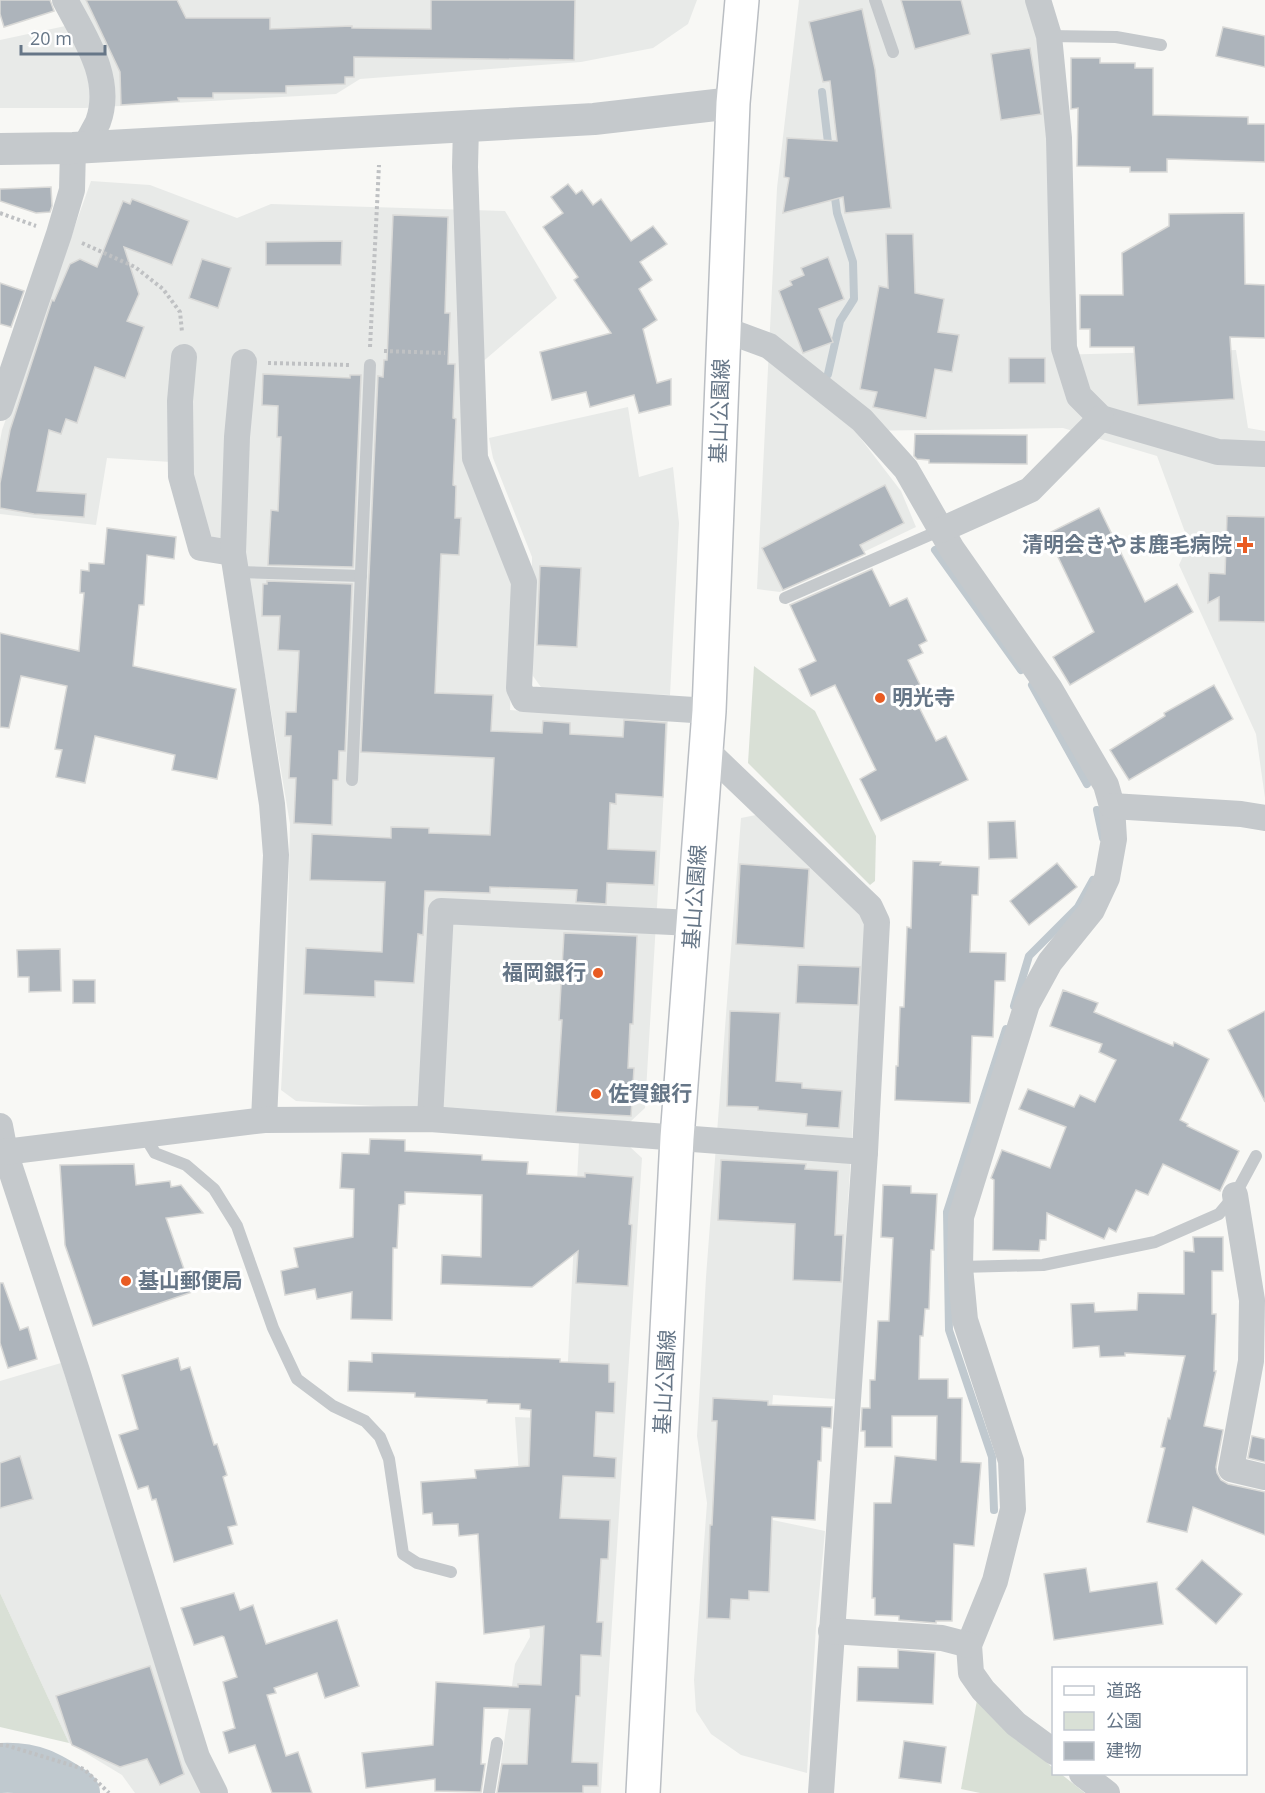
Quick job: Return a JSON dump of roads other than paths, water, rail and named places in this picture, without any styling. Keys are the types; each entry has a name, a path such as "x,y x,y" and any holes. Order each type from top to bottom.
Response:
{"main road":[{"name":"基山公園線","path":"644,1793 677,1138 708,711 733,103 742,0"}],"street":[{"path":"0,408 59,234 72,190 79,147 99,120 102,91 96,59 65,0"},
{"path":"1038,0 1049,36 1059,138 1064,348 1079,396 1101,418 1218,452 1265,454"},
{"path":"0,149 79,147 594,119 733,103"},
{"path":"465,126 470,354 475,458 524,582 519,688 524,699 708,711"},
{"path":"723,329 769,346 862,420 906,469 952,549 1050,689 1106,785 1112,806 1114,839 1107,878 1092,910 1050,962 1027,1004 961,1217 960,1267 965,1320 1011,1461 1013,1509 995,1581 969,1645 971,1673 983,1690 1016,1724 1052,1751"},
{"path":"184,357 180,401 181,476 201,548 235,562"},
{"path":"244,362 237,437 235,562 272,804 276,855 264,1120"},
{"path":"941,530 1030,490 1101,418"},
{"path":"705,750 870,907 877,922 865,1152 821,1793"},
{"path":"1112,806 1241,814 1265,818"},
{"path":"430,1119 441,911 693,923"},
{"path":"5,1152 264,1120 430,1119 865,1152"},
{"path":"0,1126 5,1152 81,1382 196,1757 215,1793"},
{"path":"1235,1195 1252,1310 1251,1361 1231,1469 1265,1477"},
{"path":"831,1631 942,1638 969,1645"},
{"path":"1084,1775 1107,1793"}],"lane":[{"path":"874,0 893,52"},
{"path":"1049,36 1116,37 1161,45"},
{"path":"352,780 370,365"},
{"path":"785,598 941,530"},
{"path":"235,562 361,576"},
{"path":"144,1135 155,1153 186,1165 214,1189 237,1227 273,1328 297,1379 333,1406 365,1421 380,1437 389,1459 403,1554 417,1563 452,1572"},
{"path":"960,1267 1043,1266 1155,1242 1219,1214 1235,1195 1256,1156"},
{"path":"489,1793 496,1743"}],"waterway":[{"path":"822,92 829,151"},
{"path":"828,374 840,321 854,299 853,262 837,213 834,190"},
{"path":"935,550 1021,670"},
{"path":"1032,685 1087,784"},
{"path":"1097,810 1103,838"},
{"path":"1014,1006 1029,956 1078,907 1093,880"},
{"path":"994,1510 992,1457 949,1330 947,1212 1006,1029"},
{"path":"0,1768 40,1773 75,1793"}],"place":[{"name":"清明会きやま鹿毛病院","path":"1245,545"},
{"name":"明光寺","path":"880,698"},
{"name":"福岡銀行","path":"598,973"},
{"name":"佐賀銀行","path":"596,1094"},
{"name":"基山郵便局","path":"126,1281"}]}
